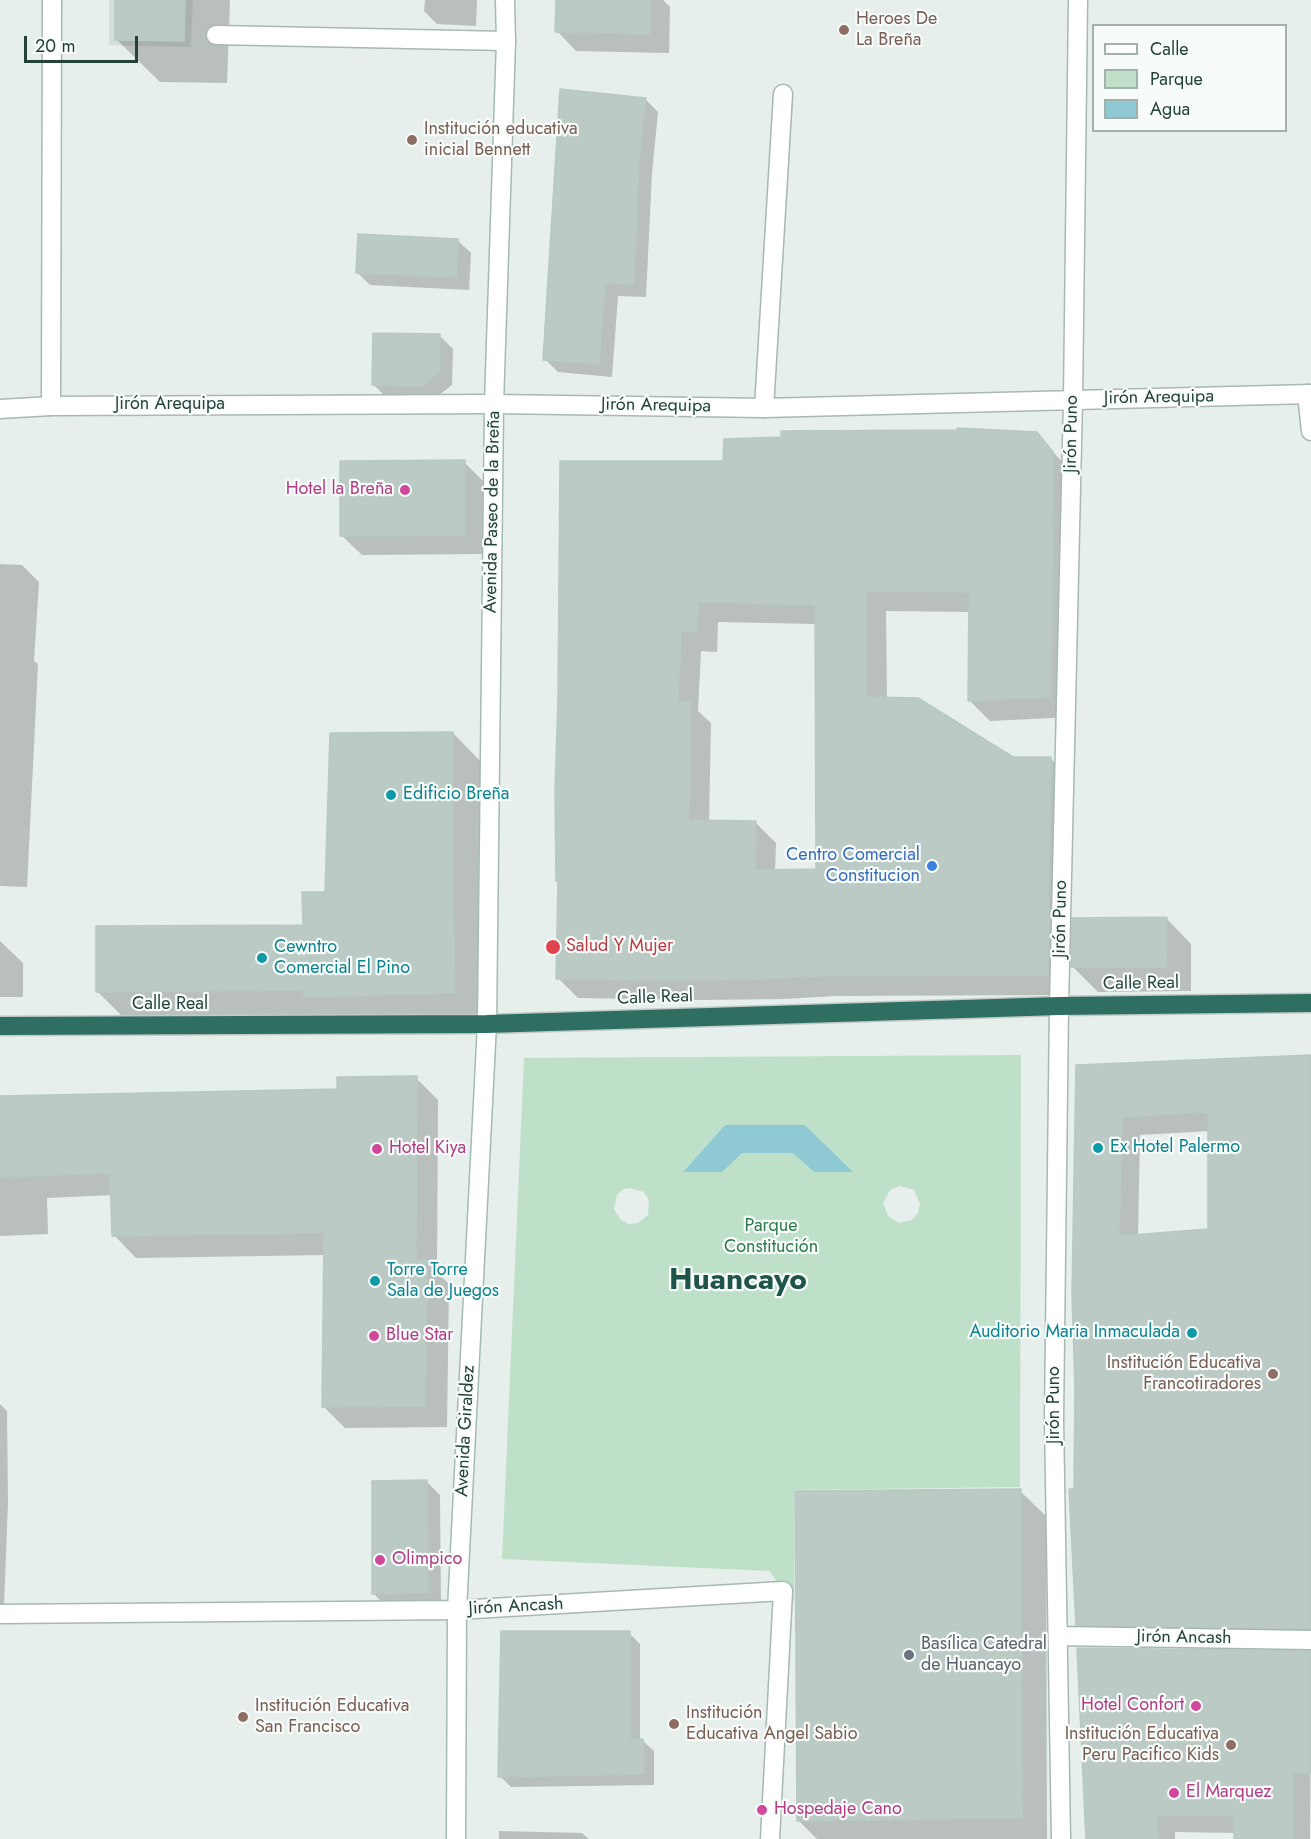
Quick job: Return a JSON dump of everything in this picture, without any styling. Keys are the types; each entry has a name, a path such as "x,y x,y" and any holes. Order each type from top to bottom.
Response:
{"highway":[{"name":"Calle Real","path":"0,1026 487,1024 1059,1006 1311,1003"}],"street":[{"path":"51,406 52,0"},
{"name":"Avenida Paseo de la Breña","path":"487,1024 494,404 506,41 505,0"},
{"name":"Jirón Puno","path":"1061,1839 1054,1419 1059,1006 1073,400 1078,0"},
{"path":"216,35 506,41"},
{"path":"764,408 783,94"},
{"path":"1309,394 1311,431"},
{"name":"Jirón Arequipa","path":"0,408 494,404 764,408 1309,394"},
{"name":"Avenida Giraldez","path":"456,1839 457,1610 487,1024"},
{"name":"Jirón Ancash","path":"0,1614 457,1610 783,1591 770,1839"},
{"name":"Jirón Ancash","path":"1058,1636 1311,1640"}],"shaded area":[{"path":"109,0 193,0 191,47 109,45"}],"green space":[{"name":"Parque Constitución","path":"1021,1055 1020,1487 794,1490 794,1602 783,1591 770,1571 502,1559 524,1058","holes":["725,1125 805,1125 852,1172 814,1172 794,1153 742,1153 683,1172","900,1186 914,1190 920,1204 918,1213 912,1220 899,1223 888,1216 883,1203 890,1190","630,1188 644,1192 649,1200 648,1215 638,1223 629,1224 621,1220 614,1209 617,1195 624,1189"]}],"water":[{"path":"725,1125 805,1125 853,1172 814,1172 793,1153 742,1153 722,1172 683,1172"}],"building":[{"path":"115,0 185,0 184,41 115,40"},
{"path":"556,0 651,0 650,34 555,32"},
{"path":"560,89 646,98 639,159 634,284 605,283 599,364 543,360"},
{"path":"358,234 458,239 456,277 356,273"},
{"path":"373,333 440,334 440,372 422,386 372,385"},
{"path":"957,428 1037,432 1053,452 1051,697 968,701 969,592 866,591 867,697 918,698 1013,757 1051,757 1048,918 1050,918 1047,975 814,976 679,980 556,979 558,881 556,881 555,790 560,461 723,461 724,439 781,437 781,431 958,430","holes":["698,602 815,605 816,869 755,870 756,821 689,820 691,701 678,703 681,631 697,632"]},
{"path":"465,460 465,535 340,536 340,461"},
{"path":"453,732 455,993 304,997 304,990 96,992 96,926 303,925 302,892 325,892 330,733"},
{"path":"1167,917 1166,967 1071,967 1072,918"},
{"path":"1311,1055 1311,1629 1076,1625 1069,1489 1074,1489 1075,1388 1072,1294 1076,1065","holes":["1208,1112 1208,1229 1119,1236 1122,1117"]},
{"path":"417,1076 416,1260 427,1260 425,1406 322,1407 324,1233 112,1236 110,1173 0,1177 0,1096 337,1089 337,1077"},
{"path":"427,1480 428,1593 372,1594 372,1481"},
{"name":"Basílica Catedral de Huancayo","path":"1021,1489 1022,1818 797,1821 795,1491"},
{"path":"501,1631 630,1631 630,1739 643,1739 644,1774 498,1777"},
{"name":"Hotel Confort","path":"1077,1648 1311,1651 1311,1773 1292,1773 1293,1839 1234,1839 1234,1815 1157,1815 1158,1839 1086,1839"}],"place":[{"name":"Heroes De La Breña","path":"844,30"},
{"name":"Institución educativa inicial Bennett","path":"412,140"},
{"name":"Hotel la Breña","path":"405,490"},
{"name":"Edificio Breña","path":"391,795"},
{"name":"Centro Comercial Constitucion","path":"932,866"},
{"name":"Salud Y Mujer","path":"553,947"},
{"name":"Cewntro Comercial El Pino","path":"262,958"},
{"name":"Ex Hotel Palermo","path":"1098,1148"},
{"name":"Hotel Kiya","path":"377,1149"},
{"name":"Torre Torre Sala de Juegos","path":"375,1281"},
{"name":"Auditorio Maria Inmaculada","path":"1192,1333"},
{"name":"Blue Star","path":"374,1336"},
{"name":"Institución Educativa Francotiradores","path":"1273,1374"},
{"name":"Olimpico","path":"380,1560"},
{"name":"Basílica Catedral de Huancayo","path":"909,1655"},
{"name":"Hotel Confort","path":"1196,1706"},
{"name":"Institución Educativa San Francisco","path":"243,1717"},
{"name":"Institución Educativa Angel Sabio","path":"674,1724"},
{"name":"Institución Educativa Peru Pacifico Kids","path":"1231,1745"},
{"name":"El Marquez","path":"1174,1793"},
{"name":"Hospedaje Cano","path":"762,1810"}],"district":[{"name":"Huancayo","path":"738,1282"}]}
